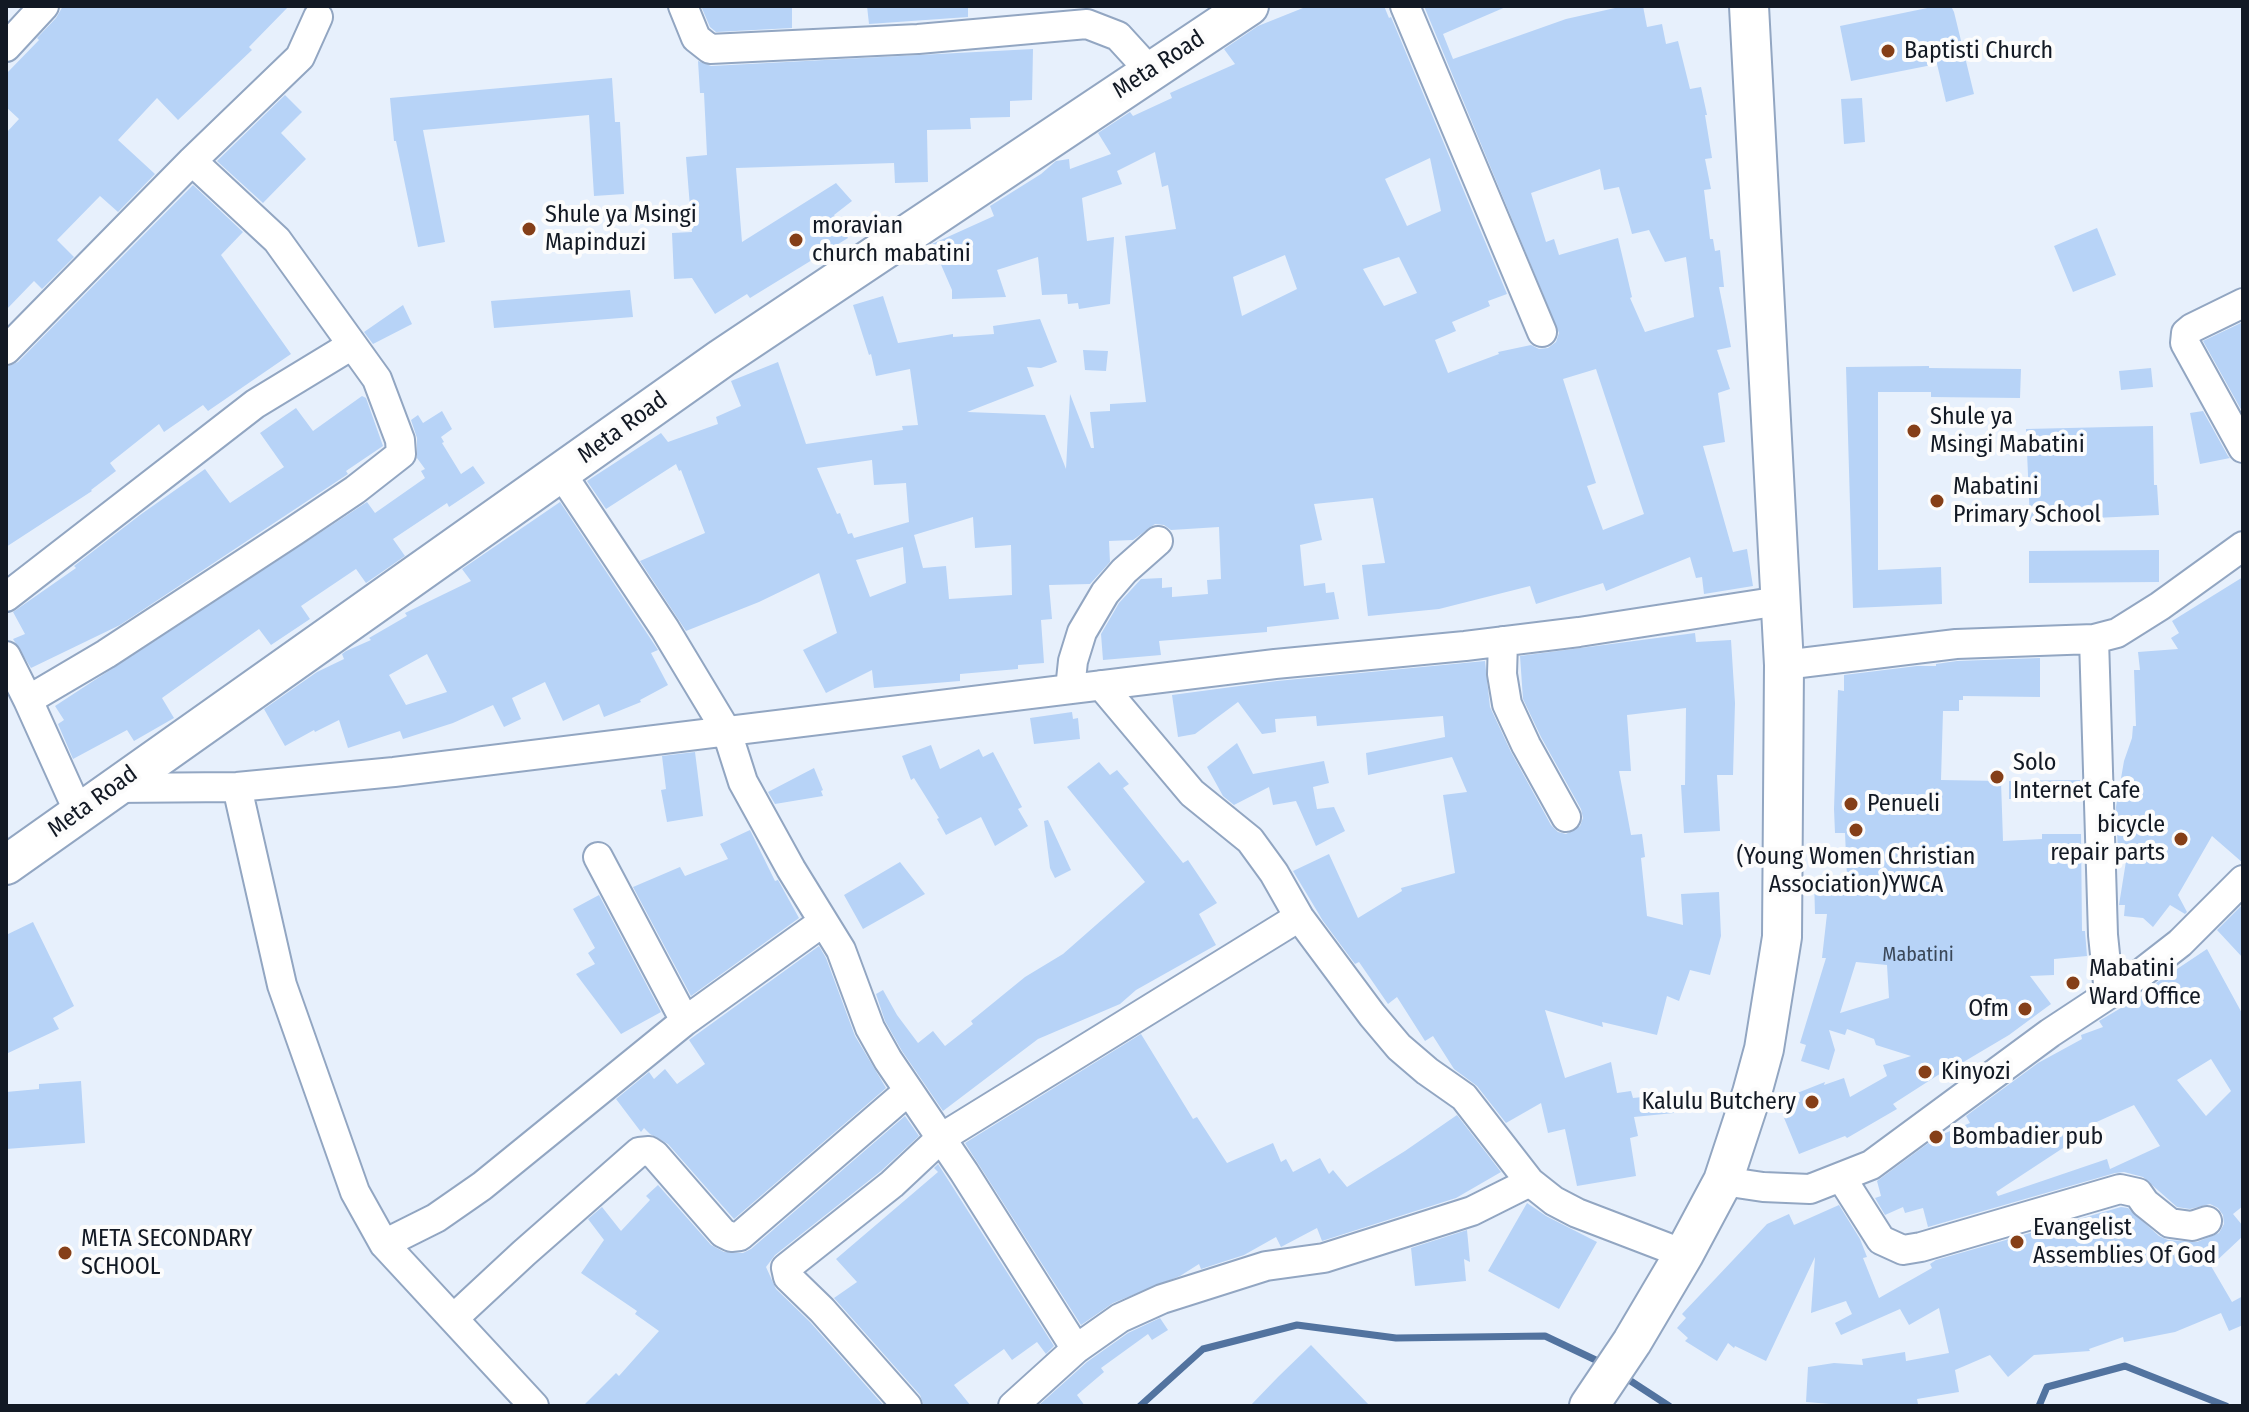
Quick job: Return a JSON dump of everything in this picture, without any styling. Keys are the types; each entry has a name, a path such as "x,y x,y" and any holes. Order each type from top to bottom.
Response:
{"street":[{"path":"6,47 44,6"},
{"path":"683,6 696,38 710,49 918,39 1087,24 1118,36 1150,71"},
{"name":"Meta Road","path":"6,865 722,358 1249,6"},
{"path":"1405,6 1542,332"},
{"path":"1590,1403 1632,1342 1723,1181 1761,1058 1782,937 1784,665 1749,6"},
{"path":"6,350 192,161 300,57 318,17"},
{"path":"28,700 106,654 294,531 368,481 401,454 400,440 377,379 277,240 192,161"},
{"path":"2243,303 2192,328 2186,333 2185,343 2243,448"},
{"path":"6,597 255,404 352,345"},
{"path":"561,473 665,629 727,732 743,782 847,964 870,1028 907,1092 941,1138 1076,1349"},
{"path":"1070,689 1073,661 1082,632 1105,593 1158,541"},
{"path":"1784,665 1956,644 2094,639 2117,633 2243,546"},
{"path":"112,788 237,787 394,772 1101,685 1503,641 1780,601"},
{"path":"2094,639 2102,922 2109,993"},
{"path":"1503,641 1502,674 1507,704 1566,817"},
{"path":"6,656 79,813"},
{"path":"1101,685 1192,793 1250,840 1274,873 1299,917 1372,1015 1399,1047 1464,1097 1530,1182 1554,1201 1577,1213 1684,1254"},
{"path":"237,787 282,985 355,1192 384,1244 534,1406"},
{"path":"598,857 685,1021"},
{"path":"1723,1181 1810,1189 1871,1165 2050,1033 2180,943 2243,880"},
{"path":"907,1406 785,1272 794,1261 892,1184 941,1138 1299,917"},
{"path":"384,1244 436,1218 482,1186 685,1021 823,922"},
{"path":"454,1318 639,1152 649,1151 655,1155 723,1233 731,1237 740,1236 907,1092"},
{"path":"1841,1177 1881,1240 1903,1250 2120,1189 2138,1193 2145,1203 2170,1223 2192,1226 2207,1221"},
{"path":"1013,1406 1076,1349 1120,1318 1162,1299 1266,1266 1324,1258 1472,1211 1530,1182"}],"building":[{"path":"63,6 289,6 249,47 252,50 178,120 157,98 118,140 155,174 118,212 100,196 57,240 74,257 42,289 34,281 6,310 6,133 19,119 6,107 6,74 39,40 37,38"},
{"path":"701,6 792,6 792,28 716,32 710,27"},
{"path":"867,6 968,6 968,17 869,24"},
{"path":"1308,6 1384,6 1391,17 1507,294 1488,301 1490,306 1452,322 1456,331 1435,340 1448,373 1498,352 1531,345 1539,349 1548,348 1556,342 1559,333 1424,6 1508,6 1443,34 1453,59 1566,19 1624,6 1643,6 1647,27 1662,24 1666,44 1678,41 1690,89 1701,87 1707,115 1712,158 1705,159 1711,189 1704,190 1710,239 1713,239 1715,251 1720,250 1724,287 1719,287 1731,347 1717,350 1730,389 1718,393 1725,442 1703,446 1733,552 1747,549 1753,586 1704,594 1702,577 1696,578 1690,557 1606,591 1603,583 1536,604 1530,586 1439,609 1368,616 1362,565 1385,563 1373,498 1314,504 1322,540 1300,545 1304,586 1325,583 1326,593 1334,592 1339,619 1267,627 1267,632 1159,641 1161,655 1103,660 1101,634 1119,603 1141,579 1162,578 1162,588 1172,587 1172,597 1208,594 1207,580 1221,579 1219,527 1171,530 1155,524 1133,540 1109,541 1110,562 1090,584 1049,585 1052,619 1041,620 1044,663 1018,665 1018,669 960,674 960,681 874,688 872,670 826,693 803,650 837,633 819,573 759,602 686,631 640,561 705,533 681,470 676,464 606,509 587,481 661,433 668,442 718,424 716,417 741,406 731,381 778,362 806,444 903,430 902,426 918,425 910,369 876,376 853,305 883,296 898,343 953,334 953,337 994,334 993,326 1040,319 1057,362 1041,368 1027,367 1034,386 967,412 1045,415 1066,469 1070,394 1091,448 1094,448 1090,412 1110,411 1110,404 1146,402 1125,236 1176,229 1168,185 1162,187 1155,152 1117,171 1122,184 1082,198 1087,241 1114,237 1110,304 1079,309 1078,303 1068,304 1067,294 1042,295 1038,257 997,270 1006,297 952,299 952,290 932,244 994,216 990,206 1056,161 1069,159 1070,169 1111,154 1098,133 1130,112 1133,116 1172,98 1170,93 1235,64 1224,49 1258,26","holes":["1430,158 1441,211 1407,226 1385,179","1600,169 1604,190 1619,187 1632,234 1649,230 1665,262 1686,257 1694,317 1645,332 1630,298 1618,238 1559,255 1554,239 1546,242 1531,193","1285,255 1297,289 1242,316 1233,277","1399,257 1417,293 1384,306 1363,269","1596,369 1644,514 1603,530 1587,486 1596,483 1563,379","872,460 874,485 906,483 909,522 854,538 852,533 848,534 840,513 837,514 817,468","973,517 975,548 1011,545 1012,595 949,599 946,566 923,568 914,535","903,547 906,583 870,597 856,560"]},
{"path":"1937,6 1951,6 1954,12 1974,94 1946,102 1937,64 1851,81 1840,26"},
{"path":"1033,49 1032,100 1010,101 1010,117 970,118 971,129 927,130 928,182 895,183 894,163 736,168 742,242 836,183 852,201 834,215 848,238 750,298 747,294 715,314 692,278 674,279 672,233 692,232 686,157 707,155 704,93 700,93 698,61 711,66"},
{"path":"612,78 615,122 620,122 624,194 594,196 589,115 423,130 445,242 418,247 394,141 390,98"},
{"path":"285,95 302,112 281,133 306,159 263,203 217,161"},
{"path":"1862,98 1865,142 1844,144 1841,99"},
{"path":"193,185 243,232 221,255 291,354 208,411 203,405 164,432 159,424 110,463 116,471 92,491 6,547 6,367 18,362"},
{"path":"2097,228 2116,275 2073,292 2054,246"},
{"path":"630,290 633,317 494,328 491,301"},
{"path":"403,305 412,324 373,344 364,332"},
{"path":"2243,322 2243,413 2203,341"},
{"path":"1083,350 1108,351 1106,371 1085,370"},
{"path":"1846,367 2021,369 2020,398 1931,397 1931,392 1878,392 1878,570 1941,567 1942,604 1853,608"},
{"path":"2151,368 2153,387 2121,390 2119,371"},
{"path":"362,396 366,398 383,446 346,471 348,474 120,625 31,668 13,639 25,634 13,612 205,469 230,503 284,467 260,433 296,408 313,431"},
{"path":"442,411 452,429 441,437 442,443 461,474 473,466 485,483 449,507 447,503 393,539 405,556 366,583 356,569 301,606 310,619 271,645 259,629 162,698 174,718 134,741 127,730 73,759 58,724 64,720 55,706 367,502 375,513 425,478 421,471 425,469 417,458 417,438 411,420 418,415 423,423"},
{"path":"2203,411 2230,458 2200,464 2190,413"},
{"path":"2153,426 2154,485 2157,485 2159,515 2030,521 2026,429"},
{"path":"560,502 658,650 651,653 668,685 641,702 604,717 599,704 563,721 545,682 512,698 521,719 504,727 493,705 453,723 403,739 400,731 348,748 339,720 285,746 264,709 317,672 344,659 342,654 371,640 369,638 407,616 405,613 471,581 462,569","holes":["427,654 447,692 406,705 389,675"]},
{"path":"2159,550 2159,582 2029,583 2029,551"},
{"path":"2243,577 2243,863 2212,836 2178,895 2187,912 2185,914 2170,905 2153,927 2143,918 2124,916 2125,905 2119,905 2127,855 2118,854 2116,807 2124,761 2133,726 2136,726 2134,670 2140,670 2138,652 2178,649 2171,638 2179,633 2172,621"},
{"path":"1695,633 1696,642 1731,640 1735,703 1733,775 1717,775 1720,831 1684,833 1681,785 1685,785 1686,708 1627,715 1631,771 1619,771 1631,835 1642,834 1645,857 1641,858 1647,916 1683,925 1681,894 1719,892 1721,936 1710,975 1690,970 1679,1001 1667,996 1657,1035 1602,1022 1603,1027 1545,1010 1565,1078 1611,1062 1617,1093 1631,1091 1633,1098 1671,1094 1674,1113 1634,1117 1638,1136 1630,1138 1636,1176 1577,1186 1565,1129 1548,1133 1541,1103 1506,1123 1477,1086 1454,1069 1433,1036 1425,1041 1397,997 1388,1004 1359,962 1355,964 1323,921 1293,871 1329,854 1358,918 1402,891 1401,888 1455,873 1443,795 1467,792 1452,757 1368,775 1366,753 1445,737 1443,716 1317,726 1316,716 1275,719 1276,732 1262,734 1238,702 1195,734 1178,737 1172,695 1277,681 1485,661 1490,707 1511,752 1551,825 1558,832 1566,834 1580,826 1583,818 1581,809 1523,699 1520,656"},
{"path":"2040,658 2040,697 1963,696 1963,700 1959,700 1959,711 1943,711 1941,780 2001,781 2003,841 2042,839 2042,834 2081,834 2082,931 2085,931 2087,956 2054,959 2054,975 2030,976 2051,1004 2009,1035 1949,1068 1893,1104 1897,1109 1847,1138 1845,1136 1799,1154 1777,1101 1844,1078 1850,1097 1887,1076 1883,1065 1911,1056 1876,1045 1874,1039 1847,1029 1845,1035 1829,1030 1835,1050 1829,1070 1801,1061 1806,1045 1800,1043 1826,958 1822,958 1827,914 1815,914 1814,878 1847,877 1845,833 1835,833 1838,690 1844,691 1844,675 1957,661","holes":["1856,962 1887,965 1889,998 1840,1013"]},
{"path":"1072,712 1073,719 1078,718 1080,739 1034,744 1030,718"},
{"path":"1237,743 1253,774 1324,761 1329,783 1313,787 1317,809 1334,807 1345,831 1316,846 1296,801 1273,805 1269,787 1234,805 1223,796 1207,767"},
{"path":"931,745 940,769 979,749 983,757 993,752 1022,807 1018,809 1028,826 995,846 981,817 946,835 914,778 911,780 902,756"},
{"path":"695,752 703,816 667,822 661,790 666,789 662,756"},
{"path":"1099,762 1110,775 1117,770 1129,784 1123,788 1183,863 1188,860 1217,903 1199,914 1216,945 1136,990 1120,1004 1038,1039 943,1111 902,1051 885,1021 876,994 883,990 918,1043 933,1031 945,1046 1025,977 1063,954 1145,882 1067,787"},
{"path":"814,768 823,796 775,804 768,792"},
{"path":"2080,780 2080,798 2009,799 2009,781"},
{"path":"1048,820 1071,870 1055,878 1050,868 1044,821"},
{"path":"750,830 775,881 778,880 799,918 691,996 633,887 680,867 685,876 728,859 720,844"},
{"path":"900,862 925,894 863,929 844,895"},
{"path":"599,895 661,1012 621,1034 576,974 595,964 588,953 595,948 573,909"},
{"path":"2243,904 2243,958 2217,930"},
{"path":"33,922 74,1006 53,1018 59,1029 6,1054 6,935"},
{"path":"819,946 855,1036 886,1088 734,1219 668,1144 644,1128 641,1132 616,1099 649,1072 654,1079 665,1069 677,1084 705,1064 689,1040"},
{"path":"2207,949 2243,1015 2243,1206 2233,1214 2243,1226 2243,1236 2211,1266 2232,1302 2243,1296 2243,1325 2229,1331 2221,1313 2175,1332 2124,1342 2123,1337 2090,1351 2034,1355 2008,1377 1990,1355 1955,1370 1959,1392 1917,1399 1918,1404 1831,1406 1806,1402 1808,1367 1834,1363 1863,1365 1862,1359 1905,1352 1906,1361 1949,1353 1939,1308 1909,1325 1900,1309 1841,1335 1835,1323 1852,1314 1846,1301 1811,1313 1815,1257 1766,1361 1728,1343 1717,1361 1685,1341 1688,1338 1677,1328 1686,1318 1682,1314 1767,1224 1789,1214 1794,1225 1839,1205 1860,1239 1867,1257 1863,1258 1879,1298 1932,1268 1930,1264 1936,1260 2121,1207 2128,1208 2159,1236 2168,1240 2197,1242 2219,1233 2224,1224 2218,1208 2210,1204 2190,1209 2177,1207 2143,1177 2124,1172 1928,1227 1923,1208 1905,1213 1903,1207 1885,1215 1875,1198 1881,1196 1877,1181 1938,1136 1970,1123 1966,1116 2038,1063 2082,1039 2081,1035 2103,1027 2099,1021 2158,986 2156,983","holes":["2211,1059 2231,1091 2206,1116 2177,1080","2134,1105 2160,1146 2110,1169 2107,1159 1998,1196 1996,1192 2092,1129 2090,1125"]},
{"path":"1141,1034 1193,1119 1197,1117 1227,1163 1273,1143 1281,1162 1286,1159 1293,1172 1320,1158 1329,1174 1333,1170 1347,1187 1457,1115 1501,1172 1456,1198 1322,1241 1317,1228 1281,1247 1276,1237 1244,1255 1201,1269 1199,1264 1180,1276 1113,1303 1081,1325 965,1143"},
{"path":"81,1081 85,1143 6,1149 6,1092 39,1089 39,1084"},
{"path":"905,1116 919,1136 881,1171 775,1255 766,1267 776,1289 810,1322 884,1406 583,1406 616,1373 619,1376 659,1331 635,1314 637,1311 581,1273 604,1240 588,1219 602,1207 621,1231 650,1200 646,1196 658,1185 711,1245 724,1252 743,1253"},
{"path":"938,1164 1054,1346 1046,1354 1037,1342 1012,1360 1004,1349 954,1385 971,1406 924,1406 920,1395 834,1298 857,1282 836,1259 938,1172 934,1168"},
{"path":"1527,1203 1597,1242 1559,1309 1488,1271"},
{"path":"1467,1230 1470,1262 1464,1259 1466,1281 1415,1286 1411,1248"},
{"path":"1160,1318 1168,1330 1152,1340 1148,1334 1101,1368 1104,1372 1077,1395 1085,1406 1038,1406 1087,1362 1128,1333"},
{"path":"1311,1345 1370,1406 1250,1406 1278,1377"}],"waterway":[{"path":"1140,1406 1203,1349 1297,1325 1396,1338 1545,1336 1602,1363"},
{"path":"2039,1406 2047,1387 2125,1366 2226,1406"},
{"path":"1623,1376 1669,1406"}],"place":[{"name":"Baptisti Church","path":"1888,51"},
{"name":"Shule ya Msingi Mapinduzi","path":"529,229"},
{"name":"moravian church mabatini","path":"796,240"},
{"name":"Shule ya Msingi Mabatini","path":"1914,431"},
{"name":"Mabatini Primary School","path":"1937,501"},
{"name":"Solo Internet Cafe","path":"1997,777"},
{"name":"Penueli","path":"1851,804"},
{"name":"(Young Women Christian Association)YWCA","path":"1856,830"},
{"name":"bicycle repair parts","path":"2181,839"},
{"name":"Mabatini Ward Office","path":"2073,983"},
{"name":"Ofm","path":"2025,1009"},
{"name":"Kinyozi","path":"1925,1072"},
{"name":"Kalulu Butchery","path":"1812,1102"},
{"name":"Bombadier pub","path":"1936,1137"},
{"name":"Evangelist Assemblies Of God","path":"2017,1242"},
{"name":"META SECONDARY SCHOOL","path":"65,1253"}]}
